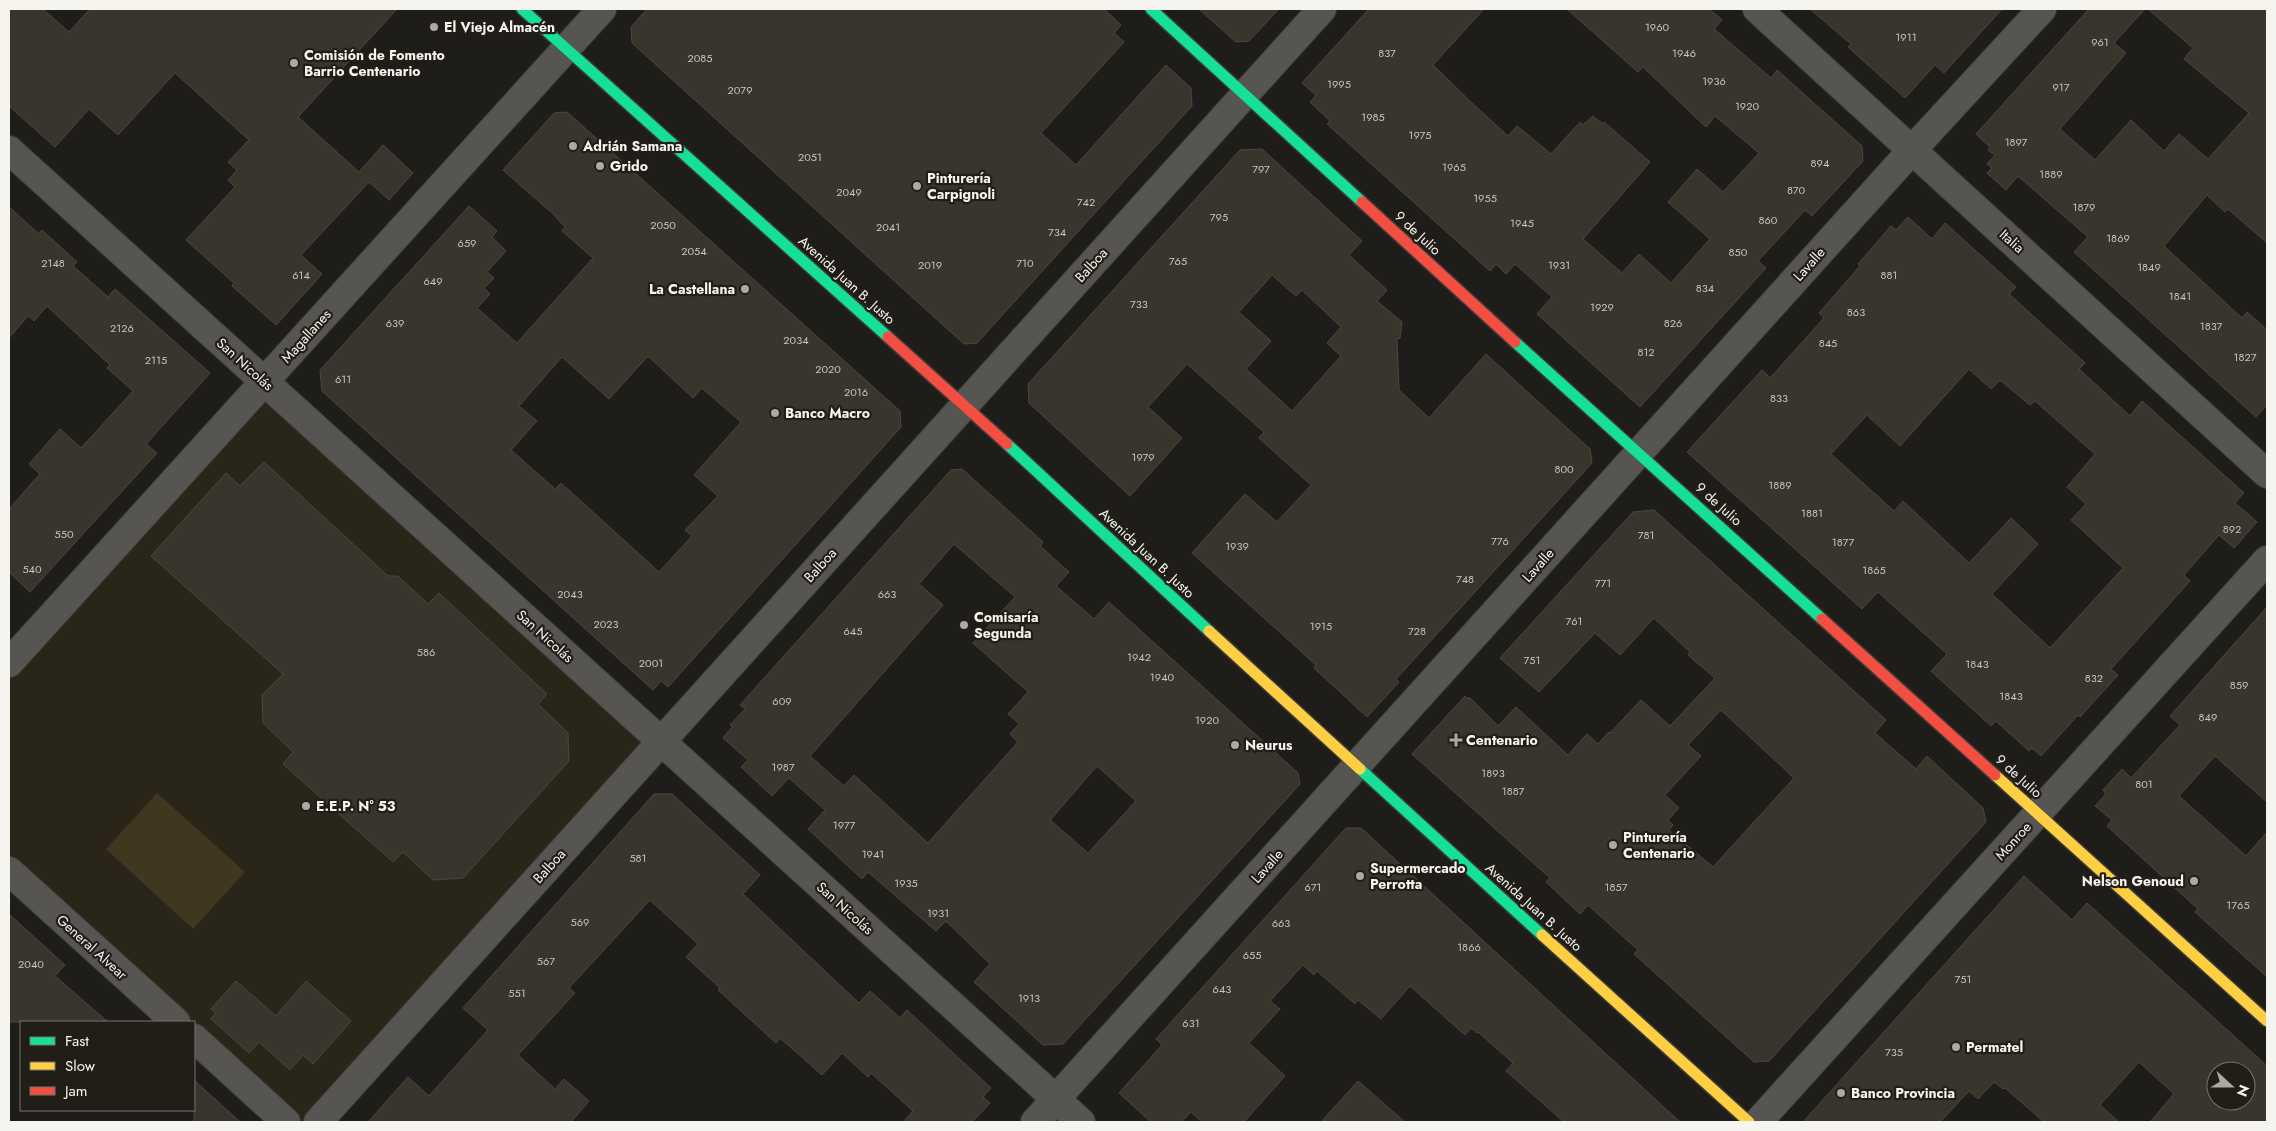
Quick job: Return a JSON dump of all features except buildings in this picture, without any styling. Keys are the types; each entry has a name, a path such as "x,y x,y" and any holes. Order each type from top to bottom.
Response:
{"main road":[{"name":"Avenida Juan B. Justo","path":"522,9 964,406 1357,767 1749,1122"},
{"name":"9 de Julio","path":"1151,9 1443,277 2267,1021"}],"street":[{"name":"Magallanes","path":"9,663 602,9"},
{"name":"Balboa","path":"318,1122 1322,9"},
{"name":"Italia","path":"1757,9 2267,474"},
{"name":"Lavalle","path":"1035,1122 1912,150 2042,9"},
{"name":"San Nicolás","path":"9,150 1081,1122"},
{"name":"Monroe","path":"1758,1122 2267,560"},
{"name":"General Alvear","path":"9,871 175,1021"},
{"path":"195,1039 286,1122"}],"shaded area":[{"name":"E.E.P. N° 53","path":"265,382 661,741 318,1122 286,1122 195,1039 195,1021 175,1021 9,871 9,663"},
{"path":"157,793 245,872 193,929 106,849"}],"traffic: fast":[{"path":"522,9 888,337"},
{"path":"1151,9 1362,202"},
{"path":"1515,342 1822,619"},
{"path":"1007,444 1209,631"},
{"path":"1360,769 1542,935"}],"traffic: slow":[{"path":"1209,631 1360,769"},
{"path":"1995,775 2267,1021"},
{"path":"1542,935 1749,1122"}],"traffic: jam":[{"path":"1362,202 1515,342"},
{"path":"888,337 1007,444"},
{"path":"1822,619 1995,775"}],"place":[{"name":"El Viejo Almacén","path":"434,27"},
{"name":"Comisión de Fomento Barrio Centenario","path":"294,63"},
{"name":"Adrián Samana","path":"573,146"},
{"name":"Grido","path":"600,166"},
{"name":"Pinturería Carpignoli","path":"917,186"},
{"name":"La Castellana","path":"745,289"},
{"name":"Banco Macro","path":"775,413"},
{"name":"Comisaría Segunda","path":"964,625"},
{"name":"Centenario","path":"1456,740"},
{"name":"Neurus","path":"1235,745"},
{"name":"E.E.P. N° 53","path":"306,806"},
{"name":"Pinturería Centenario","path":"1613,845"},
{"name":"Supermercado Perrotta","path":"1360,876"},
{"name":"Nelson Genoud","path":"2194,881"},
{"name":"Permatel","path":"1956,1047"},
{"name":"Banco Provincia","path":"1841,1093"}]}
